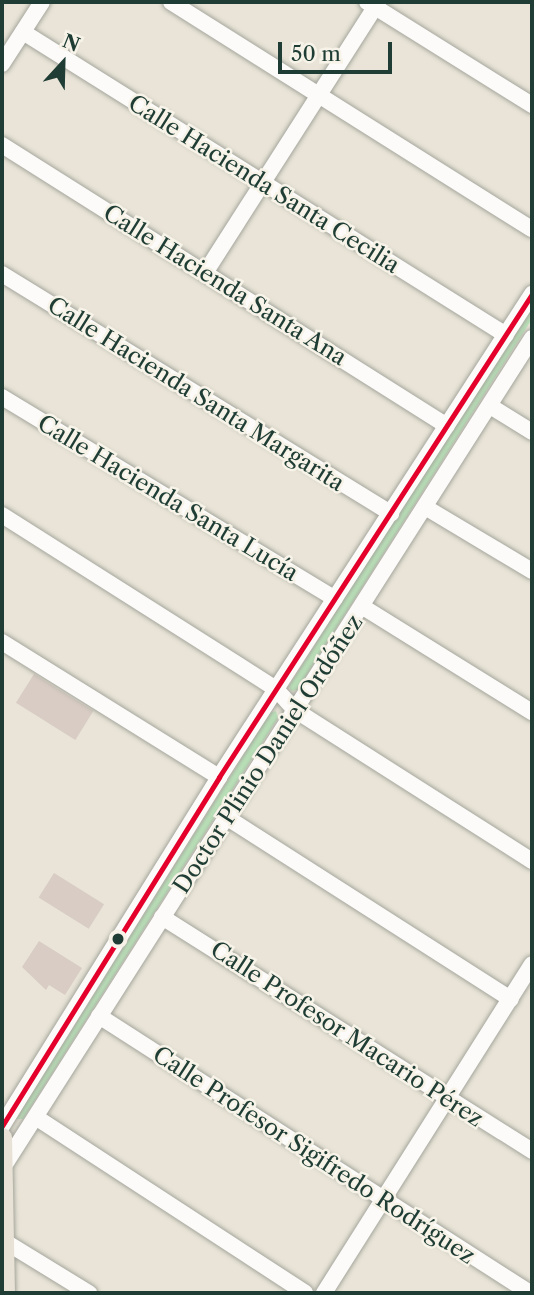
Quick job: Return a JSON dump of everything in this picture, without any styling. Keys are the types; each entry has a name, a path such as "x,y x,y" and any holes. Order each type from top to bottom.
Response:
{"main road":[{"path":"2,1138 5,1293"}],"street":[{"path":"2,64 42,2"},
{"path":"171,2 532,229"},
{"path":"205,273 319,97 374,3 532,106"},
{"name":"Calle Hacienda Santa Cecilia","path":"23,32 506,335"},
{"name":"Calle Hacienda Santa Ana","path":"2,145 447,426"},
{"name":"Calle Hacienda Santa Margarita","path":"2,274 391,513"},
{"name":"Doctor Plinio Daniel Ordóñez","path":"2,1126 219,777 532,294"},
{"name":"Doctor Plinio Daniel Ordóñez","path":"2,1168 37,1118 162,916 363,607 532,338"},
{"name":"Calle Hacienda Santa Lucía","path":"2,397 335,599"},
{"path":"490,406 532,432"},
{"path":"425,507 532,572"},
{"path":"2,515 276,689 295,710 532,861"},
{"path":"363,607 532,712"},
{"path":"2,642 219,777"},
{"path":"226,817 510,999"},
{"name":"Calle Profesor Macario Pérez","path":"162,916 532,1151"},
{"path":"324,1293 532,964"},
{"name":"Calle Profesor Sigifredo Rodríguez","path":"99,1016 382,1201 530,1293"},
{"path":"37,1118 305,1293"},
{"path":"4,1241 89,1293"}],"green space":[{"path":"532,302 532,319 297,690 291,691 289,686"},
{"path":"276,711 278,718 23,1119 16,1119 270,713"}],"building":[{"path":"34,674 93,711 75,740 16,703"},
{"path":"54,873 104,904 89,929 39,898"},
{"path":"39,941 82,968 65,995 49,985 46,990 22,967"}],"transit line":[{"path":"2,1126 219,777 532,294"}]}
